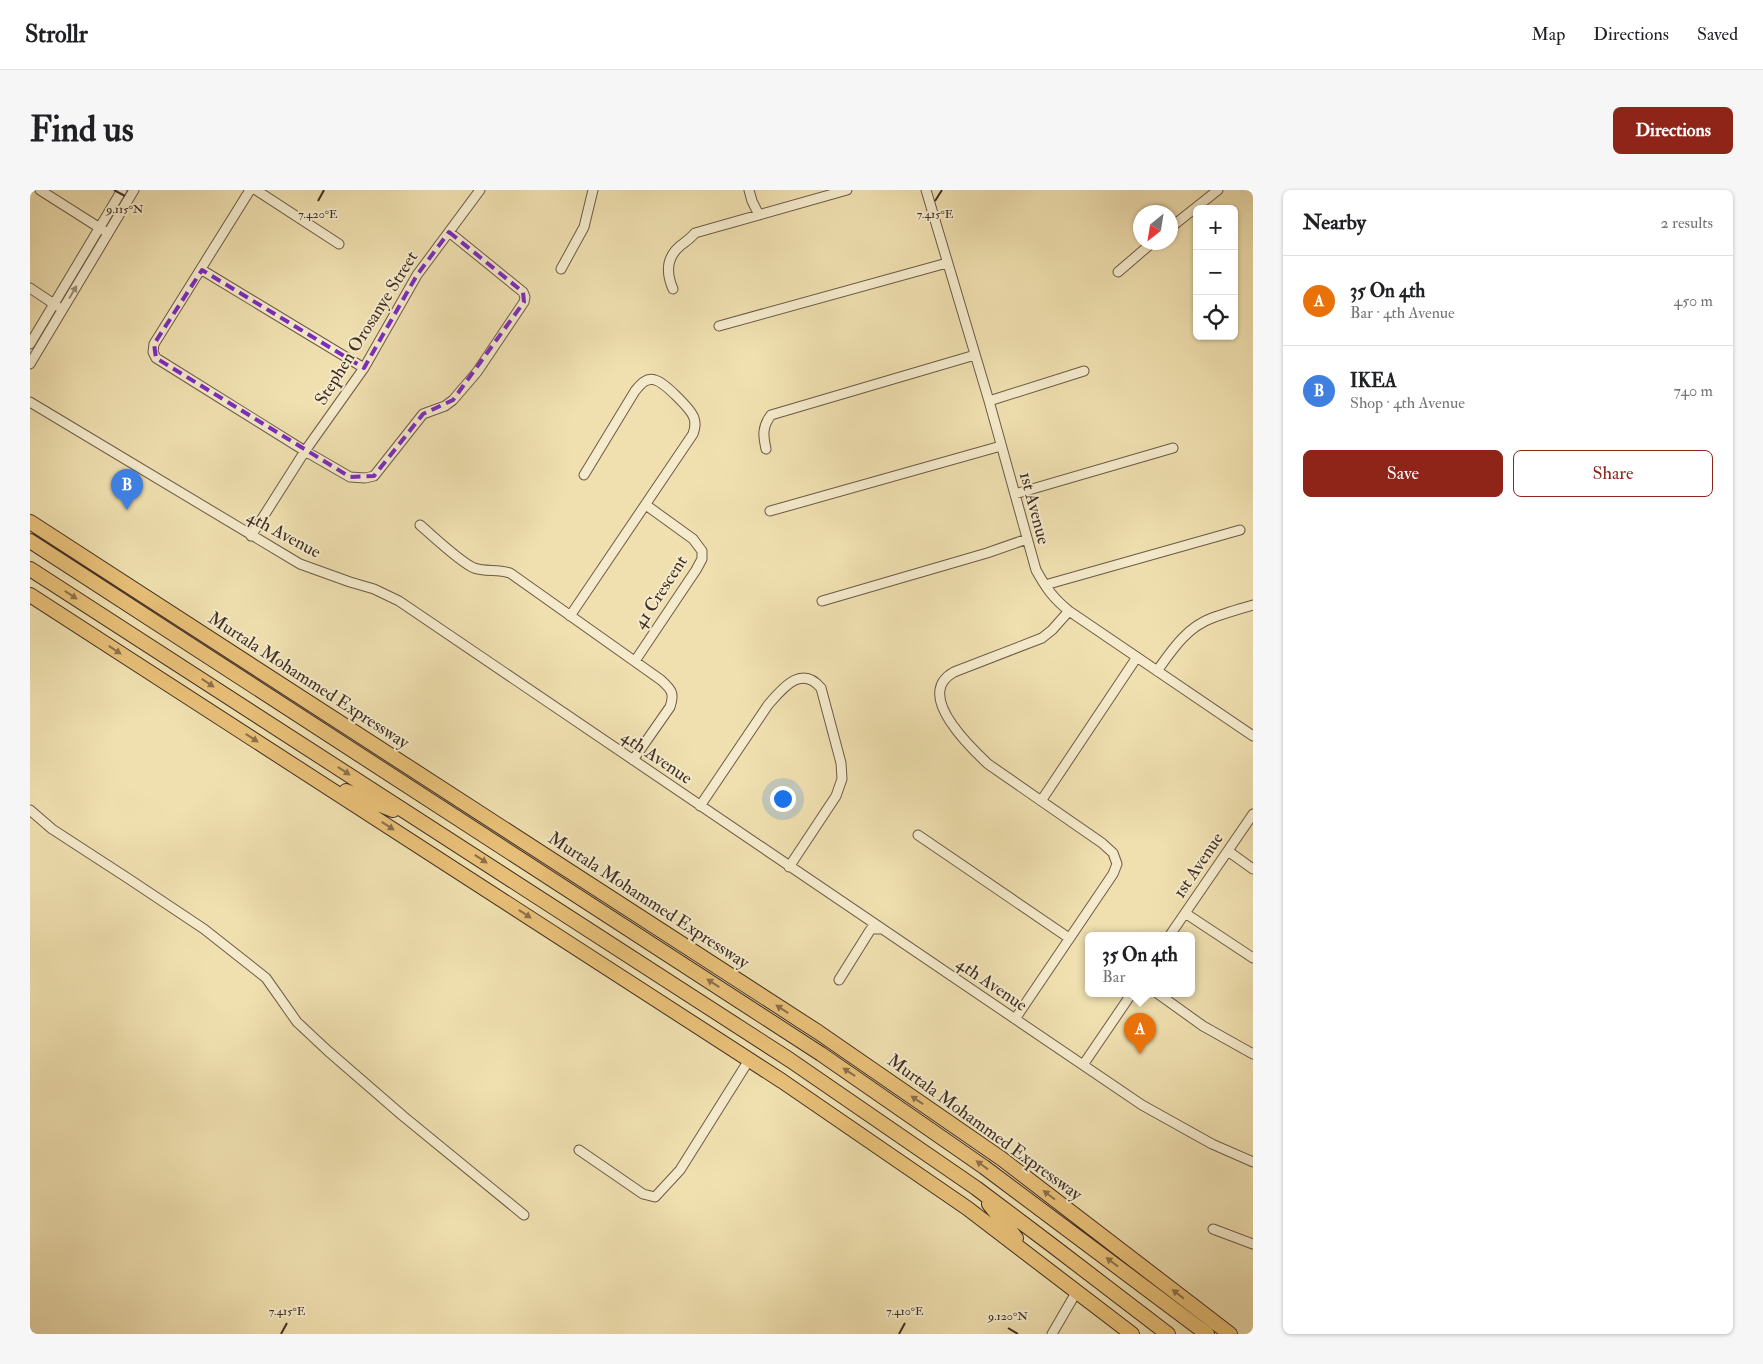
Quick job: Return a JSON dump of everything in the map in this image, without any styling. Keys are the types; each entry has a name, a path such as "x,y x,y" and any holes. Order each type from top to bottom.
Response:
{"highway":[{"name":"Murtala Mohammed Expressway","path":"30,522 818,1032 922,1103 1064,1206 1230,1334"},
{"name":"Murtala Mohammed Expressway","path":"30,540 813,1048 992,1173 1207,1334"},
{"path":"30,569 790,1060 976,1188 1168,1334"},
{"path":"30,595 750,1060 917,1172 1031,1256 1132,1334"},
{"path":"355,732 431,799"},
{"path":"317,780 421,821"},
{"path":"976,1188 1031,1256"},
{"path":"1171,1306 1222,1334"}],"street":[{"path":"40,190 108,233"},
{"path":"30,344 122,190"},
{"path":"30,364 134,190"},
{"path":"250,190 202,270 154,344 153,352 156,358 350,477 365,478 374,476 423,414 445,406 453,400 477,372 524,302 523,292 449,232"},
{"path":"256,190 339,244"},
{"name":"Stephen Orosanye Street","path":"252,536 305,451 364,368 417,275 480,190"},
{"path":"561,268 584,227 593,190"},
{"path":"749,190 759,215"},
{"path":"673,289 668,278 668,260 674,251 695,233 846,190"},
{"name":"1st Avenue","path":"926,190 989,401 1036,570 1054,598 1069,611 1253,736"},
{"path":"1178,222 1218,190"},
{"path":"1118,272 1144,250"},
{"path":"719,326 947,263"},
{"path":"202,270 364,368"},
{"path":"30,288 63,309"},
{"path":"766,449 763,432 766,422 771,415 975,355"},
{"path":"989,401 1084,371"},
{"path":"570,616 693,434 696,425 694,416 664,385 654,379 642,382 635,390 584,474"},
{"name":"4th Avenue","path":"30,402 300,564 374,589 399,601 1142,1105 1186,1131 1253,1162"},
{"path":"770,511 1001,446"},
{"path":"1015,494 1173,448"},
{"name":"41 Crescent","path":"634,661 702,559 702,551 693,539 646,505"},
{"path":"420,525 468,565 478,569 510,573 670,688 673,697 670,707 633,760"},
{"path":"1045,585 1240,530"},
{"path":"822,601 1027,539"},
{"path":"1157,671 1181,638 1196,626 1210,618 1253,605"},
{"path":"1015,1019 1113,874 1117,864 1114,853 1102,843 988,764 972,750 956,731 945,711 939,690 946,677 954,672 1042,638 1069,611"},
{"path":"1041,801 1137,658"},
{"path":"700,806 779,692 789,683 798,679 807,678 815,681 821,688 841,763 842,779 836,796 789,867"},
{"path":"30,810 52,829 204,930 266,978 297,1022 328,1051 390,1105 524,1215"},
{"name":"1st Avenue","path":"1172,932 1253,814"},
{"path":"918,835 1068,938"},
{"path":"1228,850 1253,868"},
{"path":"1185,913 1253,958"},
{"path":"839,980 871,929 881,929"},
{"path":"1083,1065 1129,997"},
{"path":"1162,997 1203,1026 1253,1054"},
{"path":"579,1150 643,1194 656,1197 680,1170 750,1060"},
{"path":"1213,1229 1253,1244"},
{"path":"1052,1334 1077,1291"}],"highlighted area":[{"path":"449,232 523,292 524,302 453,400 423,414 374,476 350,477 156,358 154,344 202,270 364,368 417,275"}],"place":[{"name":"IKEA","path":"127,510"},
{"name":"35 On 4th","path":"1140,1054"}]}
